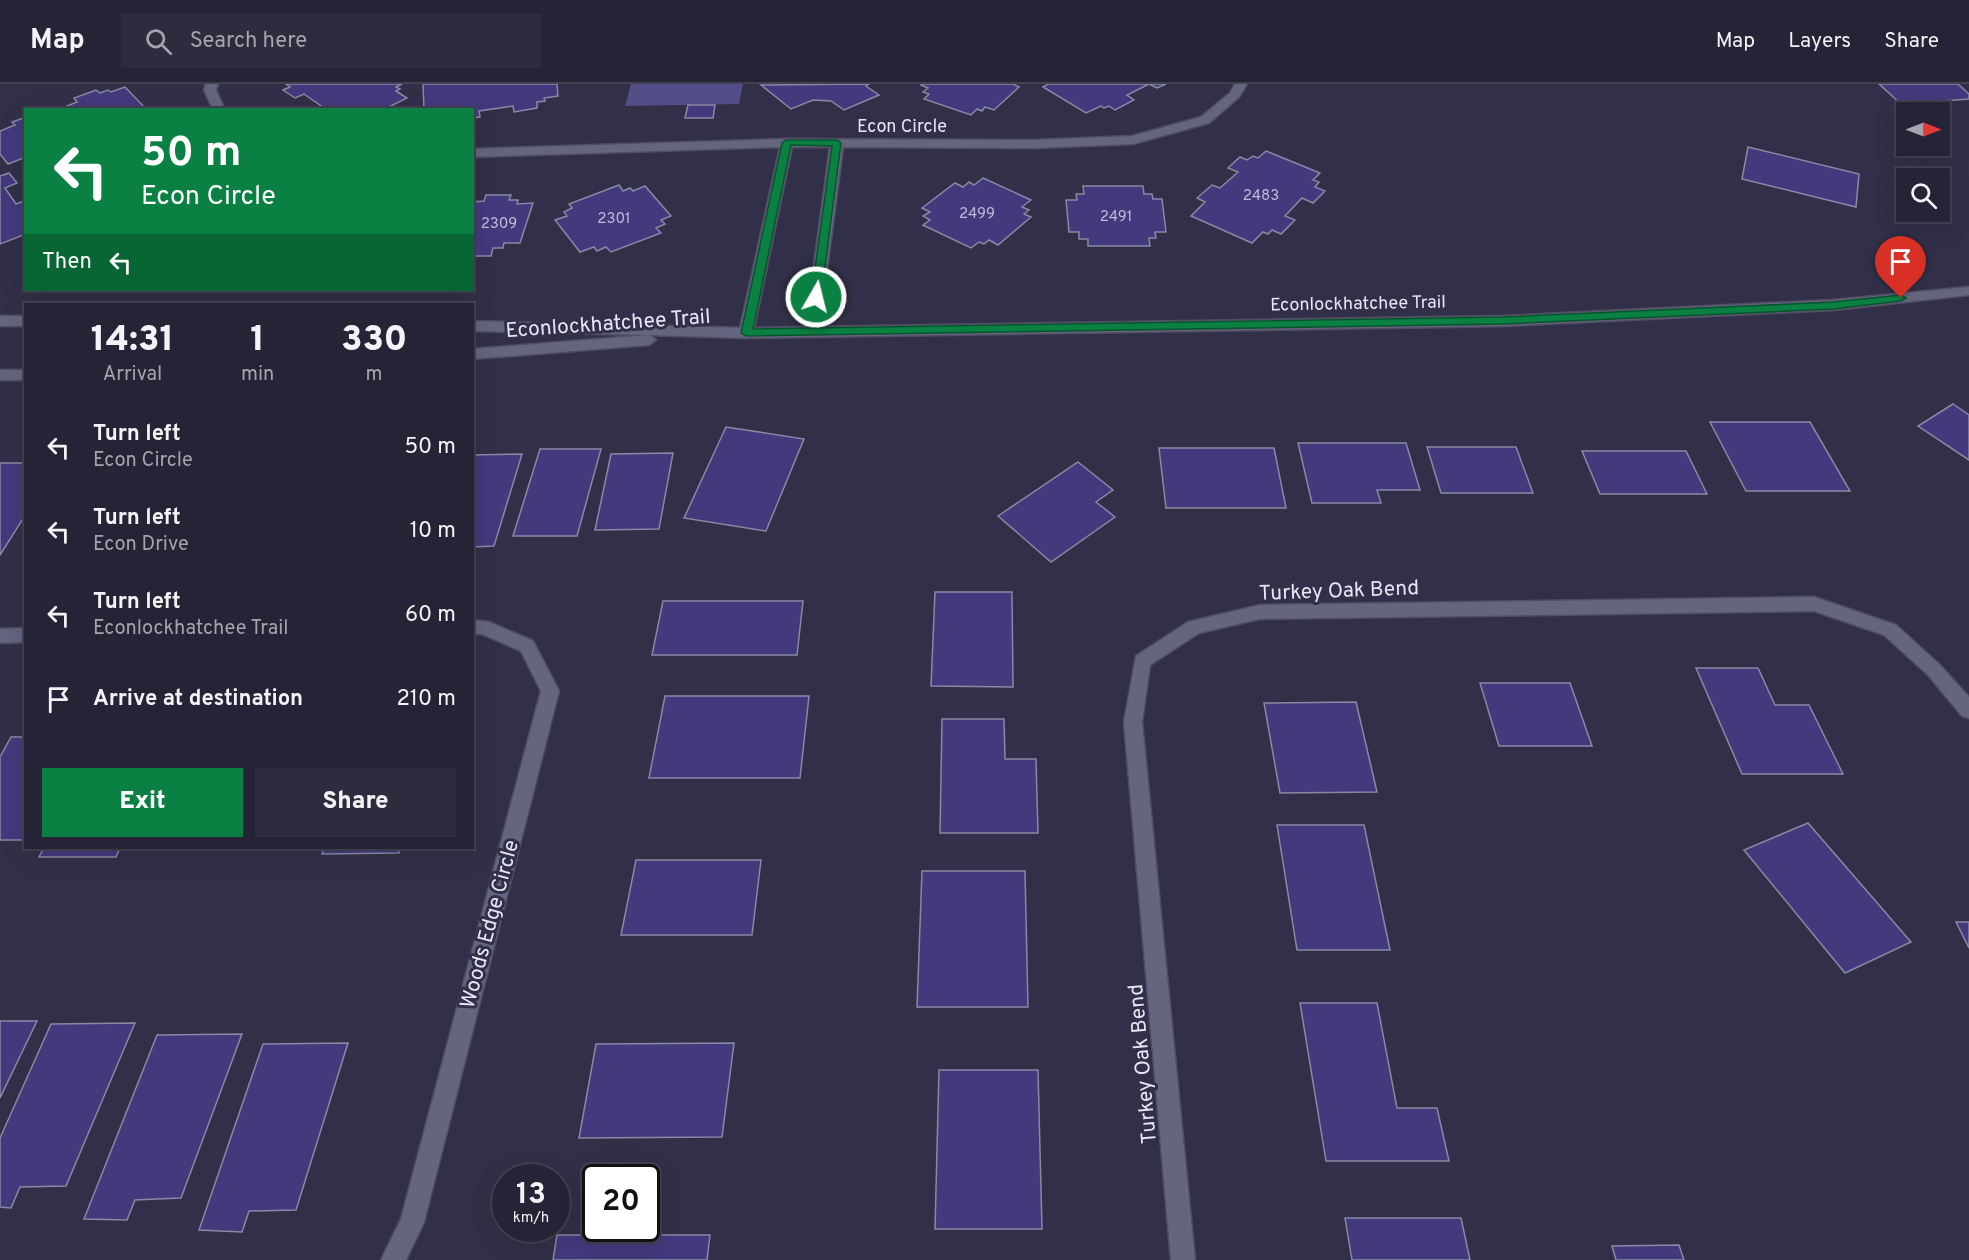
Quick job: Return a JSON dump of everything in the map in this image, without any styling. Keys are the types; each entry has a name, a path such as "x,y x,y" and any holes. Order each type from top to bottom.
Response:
{"street":[{"path":"212,84 210,90 218,108"},
{"name":"Econ Circle","path":"474,153 786,143 1035,144 1133,140 1205,120 1235,95 1241,84"},
{"path":"746,333 786,143"},
{"path":"812,331 837,143"},
{"name":"Econlockhatchee Trail","path":"474,354 746,333 1504,321 1833,305 1969,291"},
{"path":"0,321 24,321"},
{"name":"Econlockhatchee Trail","path":"474,326 746,333"},
{"path":"0,375 24,375"},
{"name":"Turkey Oak Bend","path":"1183,1260 1133,722 1142,661 1194,627 1260,612 1814,604 1890,630 1934,670 1969,710"},
{"name":"Woods Edge Circle","path":"393,1260 412,1222 550,691 527,646 483,627 474,627"},
{"path":"0,636 24,635"}],"shaded area":[{"path":"631,84 743,84 739,104 625,106"}],"building":[{"path":"286,84 402,84 396,87 400,89 396,91 407,98 387,108 318,108 321,106 304,94 295,98 283,90 290,87"},
{"path":"423,84 557,84 558,96 544,98 545,101 537,102 537,108 514,112 513,106 479,111 480,117 474,118 474,108 424,108"},
{"path":"869,84 866,86 879,95 844,110 831,101 813,100 791,109 761,85"},
{"path":"922,84 1013,84 1019,87 994,110 985,107 982,111 977,109 971,115 924,99 929,94 923,92 928,88"},
{"path":"1048,84 1149,84 1127,95 1134,100 1115,110 1109,106 1104,108 1101,106 1086,113 1043,87"},
{"path":"1149,84 1166,84 1157,88"},
{"path":"1879,84 1958,84 1969,94 1969,99 1899,102"},
{"path":"125,87 145,108 62,108 77,102 74,98 96,90 100,93 108,90 111,92"},
{"path":"688,105 715,105 713,118 685,118"},
{"path":"24,118 24,158 8,164 0,154 0,131 15,125 12,122"},
{"path":"1748,147 1859,174 1856,207 1742,179"},
{"path":"1266,151 1320,173 1313,180 1319,182 1315,187 1325,191 1313,203 1302,198 1285,216 1295,220 1281,234 1272,230 1268,234 1263,232 1252,243 1191,216 1205,202 1197,198 1212,185 1220,188 1238,172 1228,168 1240,157 1247,160 1253,156 1258,158"},
{"path":"9,173 17,183 5,188 16,204 24,201 24,235 0,244 0,176"},
{"path":"983,178 1031,200 1022,207 1029,210 1024,214 1031,217 998,245 989,240 984,244 979,242 971,248 923,225 930,220 923,216 930,212 922,208 955,183 963,187 969,182 974,185"},
{"path":"619,185 623,191 630,188 633,191 645,186 671,216 661,220 665,224 656,228 661,233 611,252 606,247 597,251 594,247 580,252 555,220 567,216 564,212 572,208 569,204"},
{"path":"1083,186 1143,186 1144,194 1152,194 1153,199 1162,199 1166,232 1155,232 1156,238 1149,238 1150,246 1088,246 1088,239 1079,239 1079,232 1069,232 1066,200 1077,200 1076,194 1084,194"},
{"path":"486,195 511,195 509,200 518,200 517,204 533,203 520,243 504,243 503,248 493,248 491,256 474,256 474,202 484,201"},
{"path":"1953,404 1969,415 1969,460 1918,426"},
{"path":"1710,422 1810,422 1850,491 1746,491"},
{"path":"726,427 804,439 766,531 684,518"},
{"path":"1298,443 1406,443 1420,490 1377,490 1381,503 1312,503"},
{"path":"1427,447 1516,447 1533,493 1441,493"},
{"path":"1159,448 1274,448 1286,508 1166,508"},
{"path":"540,449 601,449 577,536 513,536"},
{"path":"1582,451 1686,451 1707,494 1600,494"},
{"path":"673,453 659,529 595,530 611,454"},
{"path":"522,454 494,546 474,547 474,455"},
{"path":"1078,462 1113,490 1096,502 1115,517 1051,562 998,516"},
{"path":"0,463 24,463 24,517 0,555"},
{"path":"935,592 1012,592 1013,687 931,686"},
{"path":"663,601 803,601 797,655 652,655"},
{"path":"1696,668 1758,668 1775,705 1809,705 1843,774 1742,774"},
{"path":"1480,683 1570,683 1592,746 1499,746"},
{"path":"665,696 809,696 800,778 649,778"},
{"path":"1356,702 1377,792 1280,793 1264,703"},
{"path":"942,719 1004,719 1005,759 1036,759 1038,833 940,833"},
{"path":"11,737 24,737 24,840 0,840 0,757"},
{"path":"1808,823 1911,942 1845,973 1744,850"},
{"path":"1277,825 1364,825 1390,950 1297,950"},
{"path":"43,849 120,849 116,857 39,857"},
{"path":"324,849 400,849 399,853 322,854"},
{"path":"636,860 761,860 752,935 621,935"},
{"path":"922,871 1025,871 1028,1007 917,1007"},
{"path":"1956,922 1969,922 1969,948"},
{"path":"1300,1003 1377,1003 1397,1108 1437,1108 1449,1161 1326,1161"},
{"path":"0,1021 37,1021 0,1098"},
{"path":"135,1023 66,1186 20,1187 11,1208 0,1207 0,1138 51,1024"},
{"path":"242,1034 181,1198 135,1200 127,1220 84,1219 157,1035"},
{"path":"348,1043 296,1210 249,1211 242,1232 199,1230 263,1044"},
{"path":"734,1043 722,1137 579,1138 596,1044"},
{"path":"939,1070 1038,1070 1042,1229 935,1229"},
{"path":"1345,1218 1461,1218 1470,1260 1352,1260"},
{"path":"570,1235 582,1235 582,1242 660,1242 660,1235 710,1235 707,1260 553,1260 556,1242 570,1242"},
{"path":"1679,1245 1684,1260 1616,1260 1612,1246"}],"route":[{"path":"816,297 837,143 786,143 746,333 1504,321 1833,305 1901,298"}]}
